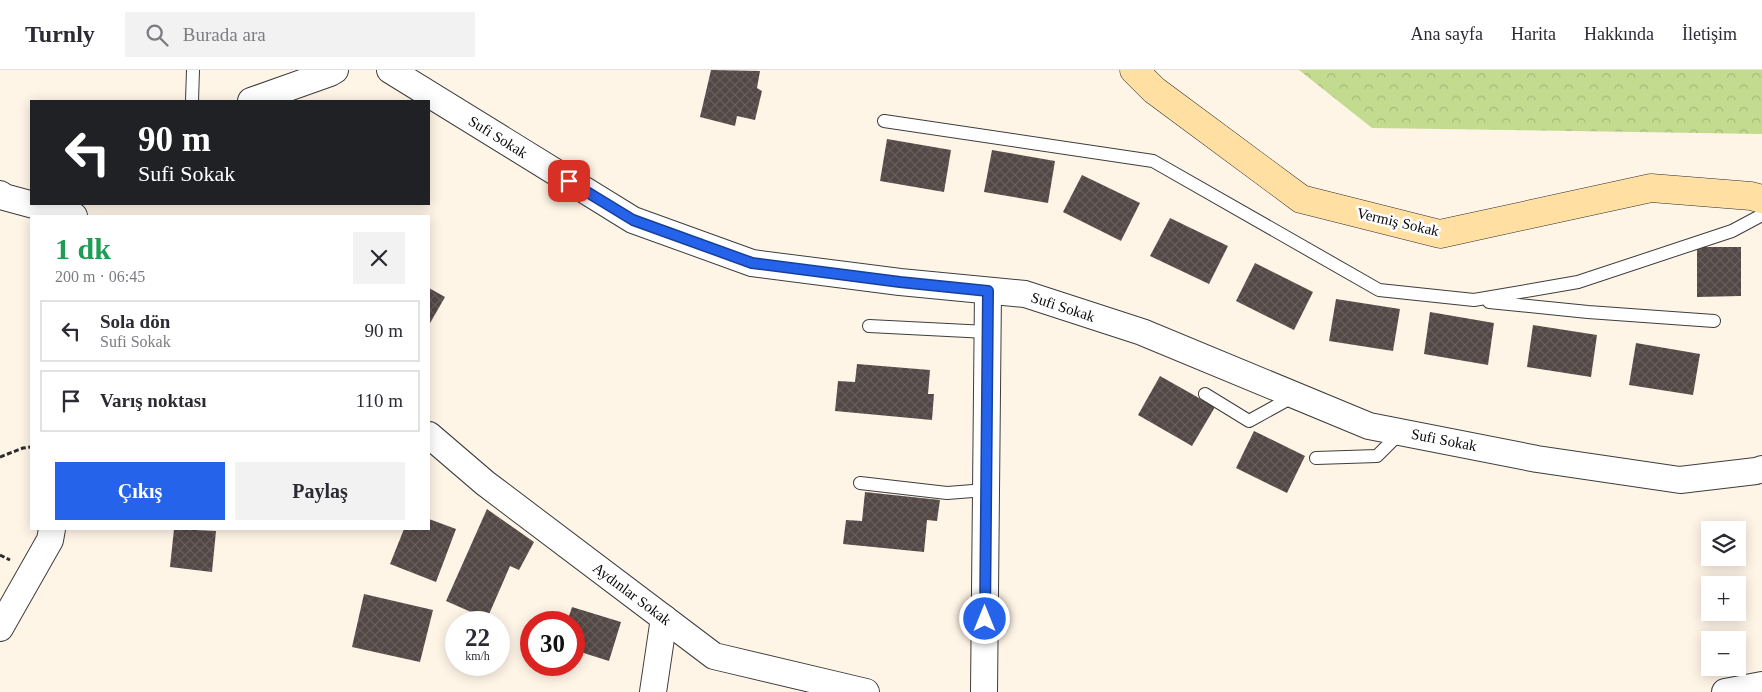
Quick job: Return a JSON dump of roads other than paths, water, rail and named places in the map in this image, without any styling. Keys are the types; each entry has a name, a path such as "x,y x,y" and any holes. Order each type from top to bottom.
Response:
{"street":[{"path":"254,100 335,70"},
{"name":"Sufi Sokak","path":"390,70 633,220 752,263 900,282 1025,294 1142,332 1369,426 1537,459 1680,480 1762,469"},
{"name":"Vermiş Sokak","path":"1134,70 1154,90 1301,199 1440,234 1651,188 1751,196 1762,200"},
{"path":"2,196 30,198"},
{"path":"48,205 72,215"},
{"path":"984,692 988,291"},
{"name":"Aydınlar Sokak","path":"430,436 485,483 714,656 866,692"},
{"path":"0,628 50,540 52,530"},
{"path":"653,692 664,618"},
{"path":"1725,692 1762,685"}],"lane":[{"path":"192,100 193,70"},
{"path":"884,121 1153,160 1379,290 1588,312 1714,321"},
{"path":"1474,300 1578,282 1732,231 1762,215"},
{"path":"869,326 987,332"},
{"path":"1205,394 1249,421 1296,395"},
{"path":"1316,458 1377,456 1401,432"},
{"path":"860,483 947,493 986,490"}]}
